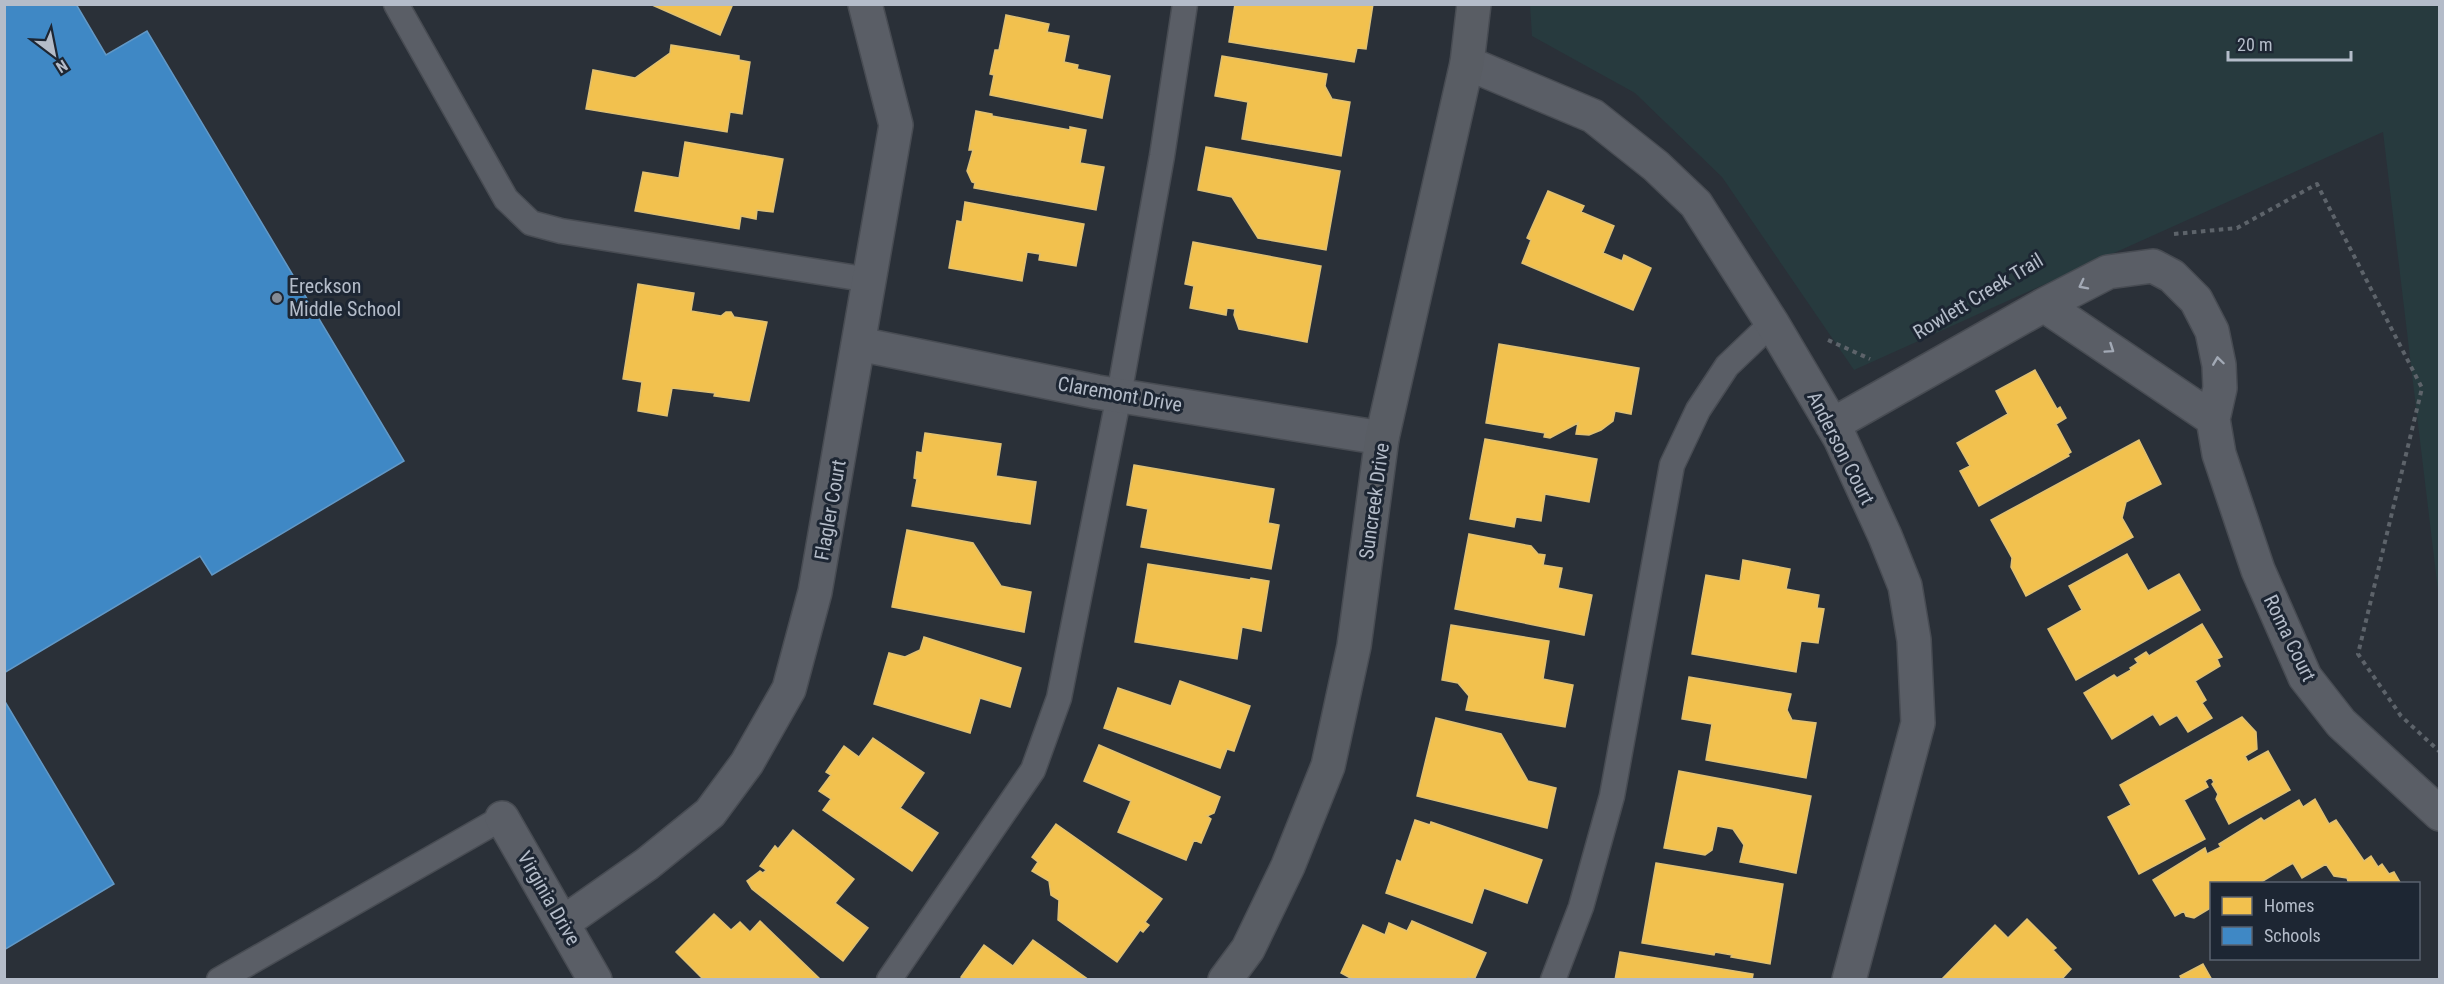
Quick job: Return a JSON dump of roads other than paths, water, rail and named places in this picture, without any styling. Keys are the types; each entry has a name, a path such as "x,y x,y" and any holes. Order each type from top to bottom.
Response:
{"street":[{"name":"Flagler Court","path":"563,922 647,864 710,813 747,763 789,689 815,592 896,125 865,4"},
{"name":"Suncreek Drive","path":"1225,980 1248,949 1288,866 1328,766 1354,646 1382,438 1467,63 1474,4"},
{"name":"Anderson Court","path":"1467,63 1593,116 1656,166 1696,204 1772,323 1840,438 1885,536 1905,586 1914,640 1918,723 1849,980"},
{"name":"Roma Court","path":"1832,425 2044,305 2109,273 2153,266 2172,276 2196,300 2212,331 2219,364 2220,388 2213,419 2219,454 2258,570 2305,677 2341,723 2439,814"},
{"path":"2044,305 2213,419"},
{"name":"Claremont Drive","path":"859,344 1119,395 1382,438"},
{"name":"Virginia Drive","path":"502,818 595,980"}],"lane":[{"path":"396,4 506,199 531,223 561,231 870,280"},
{"path":"889,980 1033,770 1059,698 1119,395 1162,156 1185,4"},
{"path":"1553,980 1581,907 1612,796 1672,465 1698,410 1727,366 1772,323"},
{"path":"219,980 502,818"}],"place":[{"name":"Ereckson Middle School","path":"277,298"}]}
